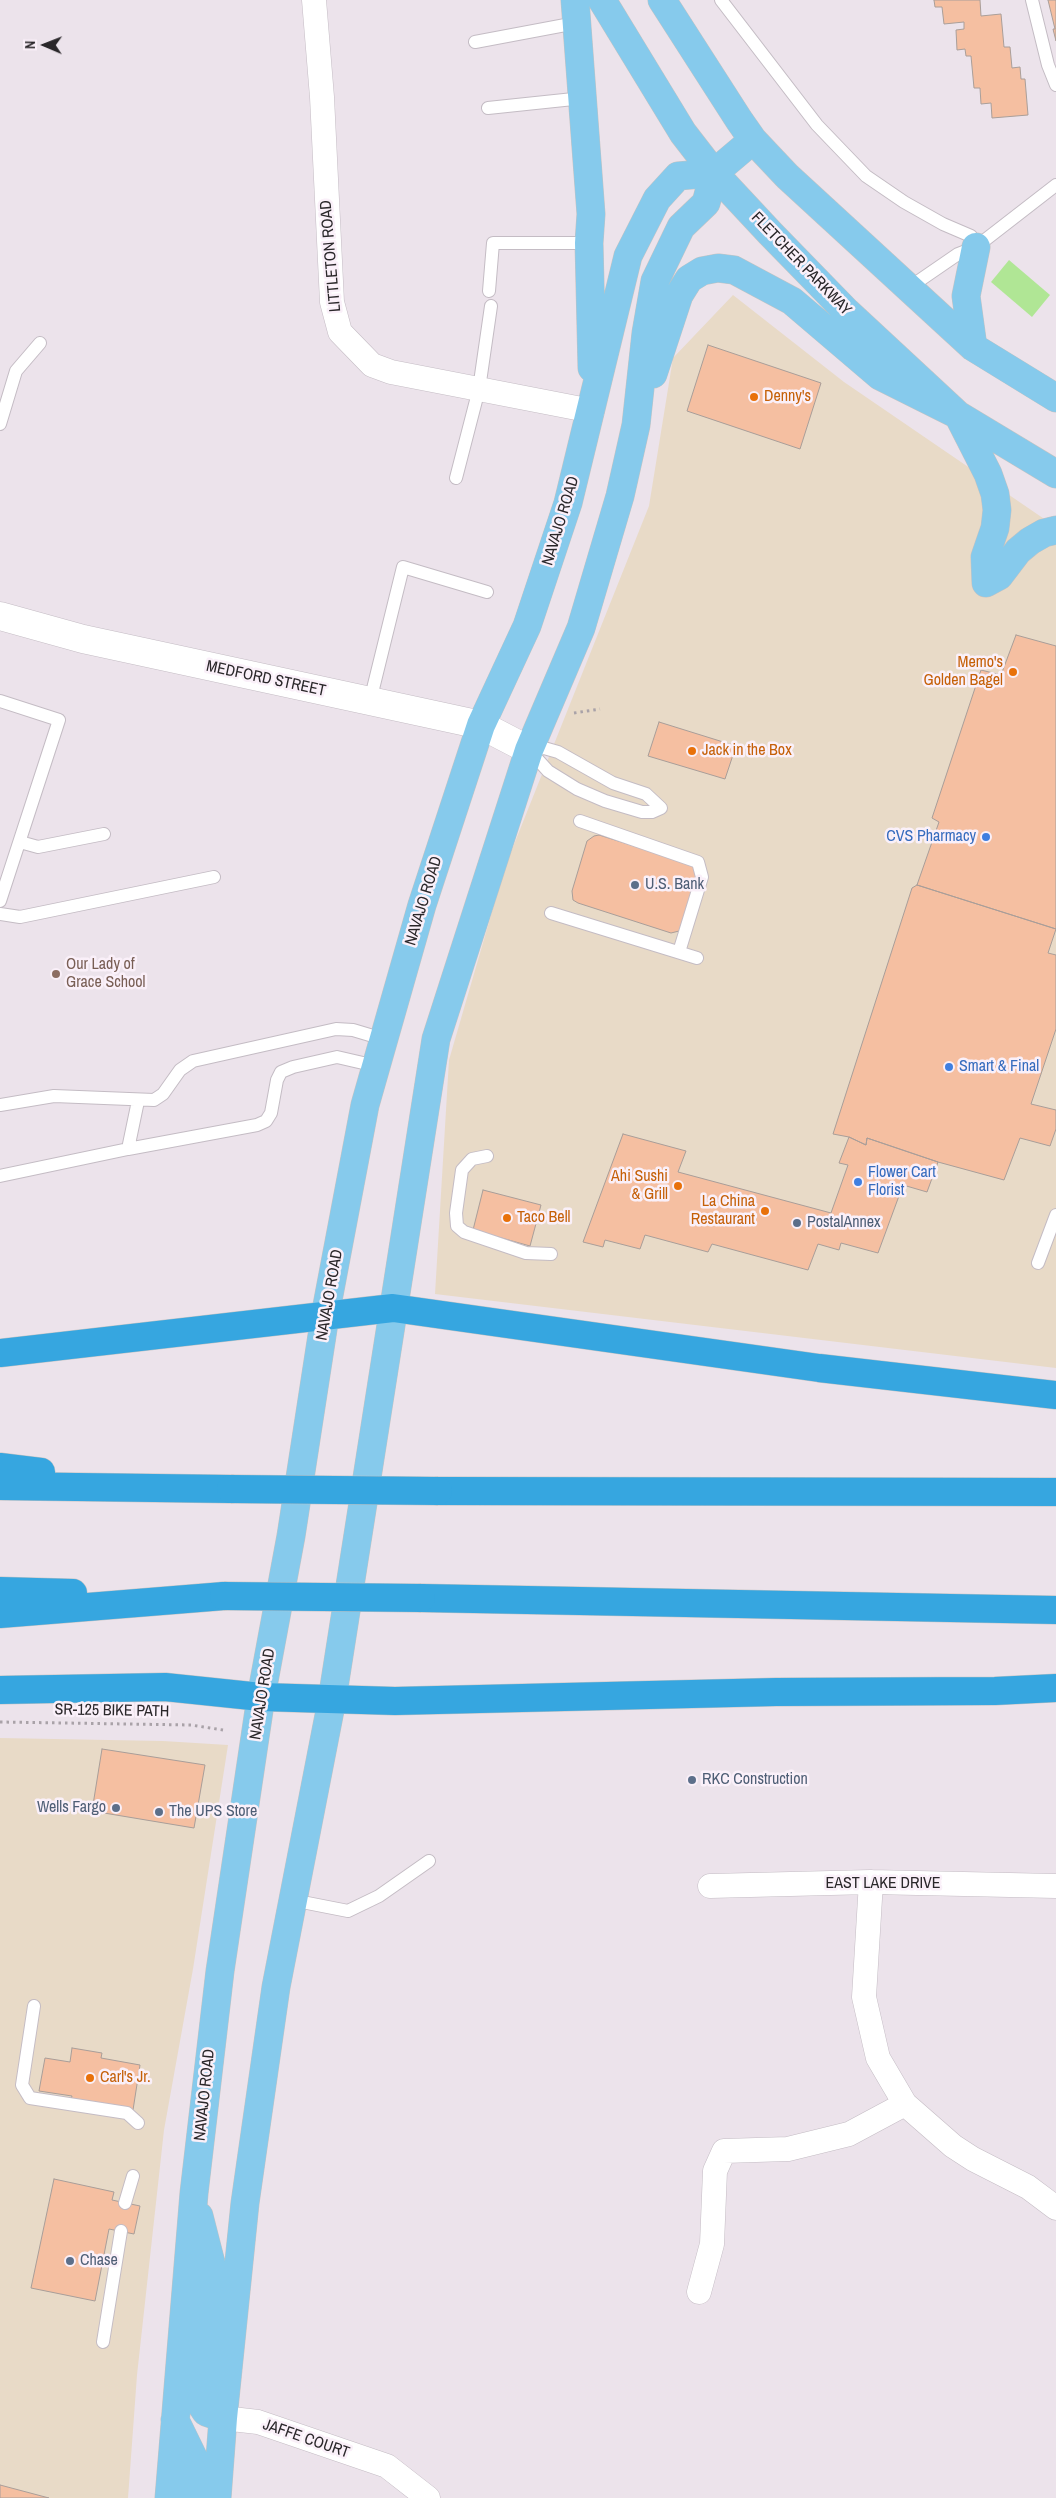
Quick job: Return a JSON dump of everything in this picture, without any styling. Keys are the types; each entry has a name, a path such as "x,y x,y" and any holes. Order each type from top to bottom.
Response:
{"highway":[{"path":"0,1353 393,1308 819,1368 1056,1395"},
{"path":"0,1466 156,1488"},
{"path":"0,1486 438,1491 1056,1492"},
{"path":"0,1591 1056,1610"},
{"path":"0,1614 224,1596"},
{"path":"0,1690 166,1687 261,1697 395,1702 776,1692 995,1691 1056,1688"}],"main road":[{"name":"FLETCHER PARKWAY","path":"602,0 684,133 714,173 848,312 958,415 1056,474"},
{"path":"662,0 753,140 787,176 973,347 1056,398"},
{"path":"575,12 591,214 589,243 592,411"},
{"path":"636,425 646,333 655,281 681,227 706,203 714,173 753,140"},
{"name":"NAVAJO ROAD","path":"169,2498 194,2193 220,1971 261,1697 291,1536 325,1316 365,1105 422,905 481,725 527,626 568,503 592,411 628,256 656,199 678,176 714,173"},
{"path":"973,347 966,296 976,247"},
{"path":"217,2498 223,2418 245,2203 276,1987 332,1700 436,1039 529,750 580,628 620,496 636,425 679,295 689,279 702,271 718,268 734,270 748,276 792,301 880,376 958,415 988,474 997,510 995,528 985,557 986,583 999,576 1018,551 1030,541 1044,533 1056,530"},
{"path":"194,2193 211,2263 198,2400 206,2412 223,2418"},
{"path":"175,2419 197,2465 195,2498"}],"street":[{"name":"LITTLETON ROAD","path":"314,0 322,97 332,302 340,332 372,365 391,372 592,411"},
{"name":"MEDFORD STREET","path":"0,616 83,639 481,725 529,750"},
{"name":"EAST LAKE DRIVE","path":"710,1886 871,1882 1056,1886"},
{"path":"871,1882 864,1997 878,2058 905,2104 954,2146 973,2159 1028,2187 1056,2208"},
{"path":"699,2292 712,2244 715,2171 724,2151 788,2149 849,2134 905,2104"},
{"name":"JAFFE COURT","path":"223,2418 258,2422 388,2466 428,2498"}],"lane":[{"path":"721,0 817,125 866,176 904,202 943,224 971,236 976,247"},
{"path":"1032,0 1048,65 1056,85"},
{"path":"475,42 575,12"},
{"path":"488,108 583,98"},
{"path":"910,288 958,254 976,247 1056,185"},
{"path":"489,291 493,243 589,243"},
{"path":"456,478 479,389 491,306"},
{"path":"0,424 16,371 40,344"},
{"path":"370,701 403,567 486,592"},
{"path":"0,701 59,720 0,901"},
{"path":"544,748 558,752 613,782 646,794 661,808 652,812 642,812 589,794 548,771 529,750 544,748"},
{"path":"580,821 698,862 702,877 679,952"},
{"path":"20,842 38,847 104,834"},
{"path":"0,914 20,917 214,877"},
{"path":"551,913 697,958"},
{"path":"0,1105 54,1096 138,1101 154,1100 163,1094 180,1070 192,1061 336,1029 353,1030 383,1039"},
{"path":"0,1176 128,1149 257,1126 266,1121 270,1113 277,1080 281,1072 293,1067 338,1057 376,1066"},
{"path":"128,1149 138,1101"},
{"path":"487,1156 472,1159 462,1170 456,1214 457,1226 464,1232 526,1252 551,1254"},
{"path":"1038,1263 1056,1216"},
{"path":"292,1900 348,1911 379,1896 429,1861"},
{"path":"34,2006 22,2085 30,2098 127,2113 138,2123"},
{"path":"125,2203 133,2176"},
{"path":"103,2342 121,2231"}],"path":[{"path":"574,712 600,709"},
{"name":"SR-125 BIKE PATH","path":"0,1722 191,1725 223,1730"}],"shaded area":[{"path":"733,295 844,382 1056,527 1056,1368 435,1294 449,1060 505,867 649,506 673,358"},
{"path":"0,1738 163,1741 228,1745 193,1969 164,2130 137,2375 128,2498 0,2498"}],"green space":[{"path":"1009,260 1050,295 1032,317 991,282"}],"building":[{"path":"934,0 980,0 981,16 1001,14 1004,47 1010,47 1012,68 1020,67 1021,79 1025,79 1028,115 992,118 991,103 981,104 980,88 974,88 971,56 966,56 965,49 957,50 956,30 964,29 964,22 944,24 942,7 935,7"},
{"path":"1048,0 1056,0 1056,41 1053,29 1055,29"},
{"name":"Denny's","path":"708,345 821,383 800,449 687,411"},
{"path":"1016,635 1056,646 1056,929 917,885 939,822 932,818 981,670 1001,675"},
{"name":"Jack in the Box","path":"659,722 736,746 725,779 648,756"},
{"name":"U.S. Bank","path":"599,835 692,864 699,880 683,930 671,933 573,900 572,891 587,841"},
{"name":"Smart & Final","path":"917,885 1056,929 1048,953 1056,955 1056,1029 1031,1104 1056,1110 1056,1129 1050,1146 1020,1138 1004,1180 938,1162 867,1138 866,1145 849,1137 833,1134 912,888"},
{"path":"623,1134 686,1151 678,1172 831,1213 848,1165 839,1163 849,1137 866,1145 867,1138 938,1162 927,1192 903,1185 878,1253 841,1243 839,1250 818,1244 808,1270 712,1244 708,1252 645,1235 640,1249 605,1240 603,1247 583,1242"},
{"name":"Taco Bell","path":"483,1190 541,1205 530,1246 473,1230"},
{"path":"102,1749 205,1765 194,1828 92,1811"},
{"name":"Carl's Jr.","path":"72,2048 102,2053 101,2058 140,2065 133,2110 70,2103 72,2096 39,2091 45,2058 70,2062"},
{"name":"Chase","path":"54,2179 114,2192 112,2200 140,2206 134,2234 109,2229 95,2301 31,2288"},
{"path":"0,2485 49,2498 0,2498"}],"place":[{"name":"Denny's","path":"754,397"},
{"name":"Memo's Golden Bagel","path":"1013,672"},
{"name":"Jack in the Box","path":"692,751"},
{"name":"CVS Pharmacy","path":"986,837"},
{"name":"U.S. Bank","path":"635,885"},
{"name":"Our Lady of Grace School","path":"56,974"},
{"name":"Smart & Final","path":"949,1067"},
{"name":"Flower Cart Florist","path":"858,1182"},
{"name":"Ahi Sushi & Grill","path":"678,1186"},
{"name":"La China Restaurant","path":"765,1211"},
{"name":"Taco Bell","path":"507,1218"},
{"name":"PostalAnnex","path":"797,1223"},
{"name":"RKC Construction","path":"692,1780"},
{"name":"Wells Fargo","path":"116,1808"},
{"name":"The UPS Store","path":"159,1812"},
{"name":"Carl's Jr.","path":"90,2078"},
{"name":"Chase","path":"70,2261"}]}
